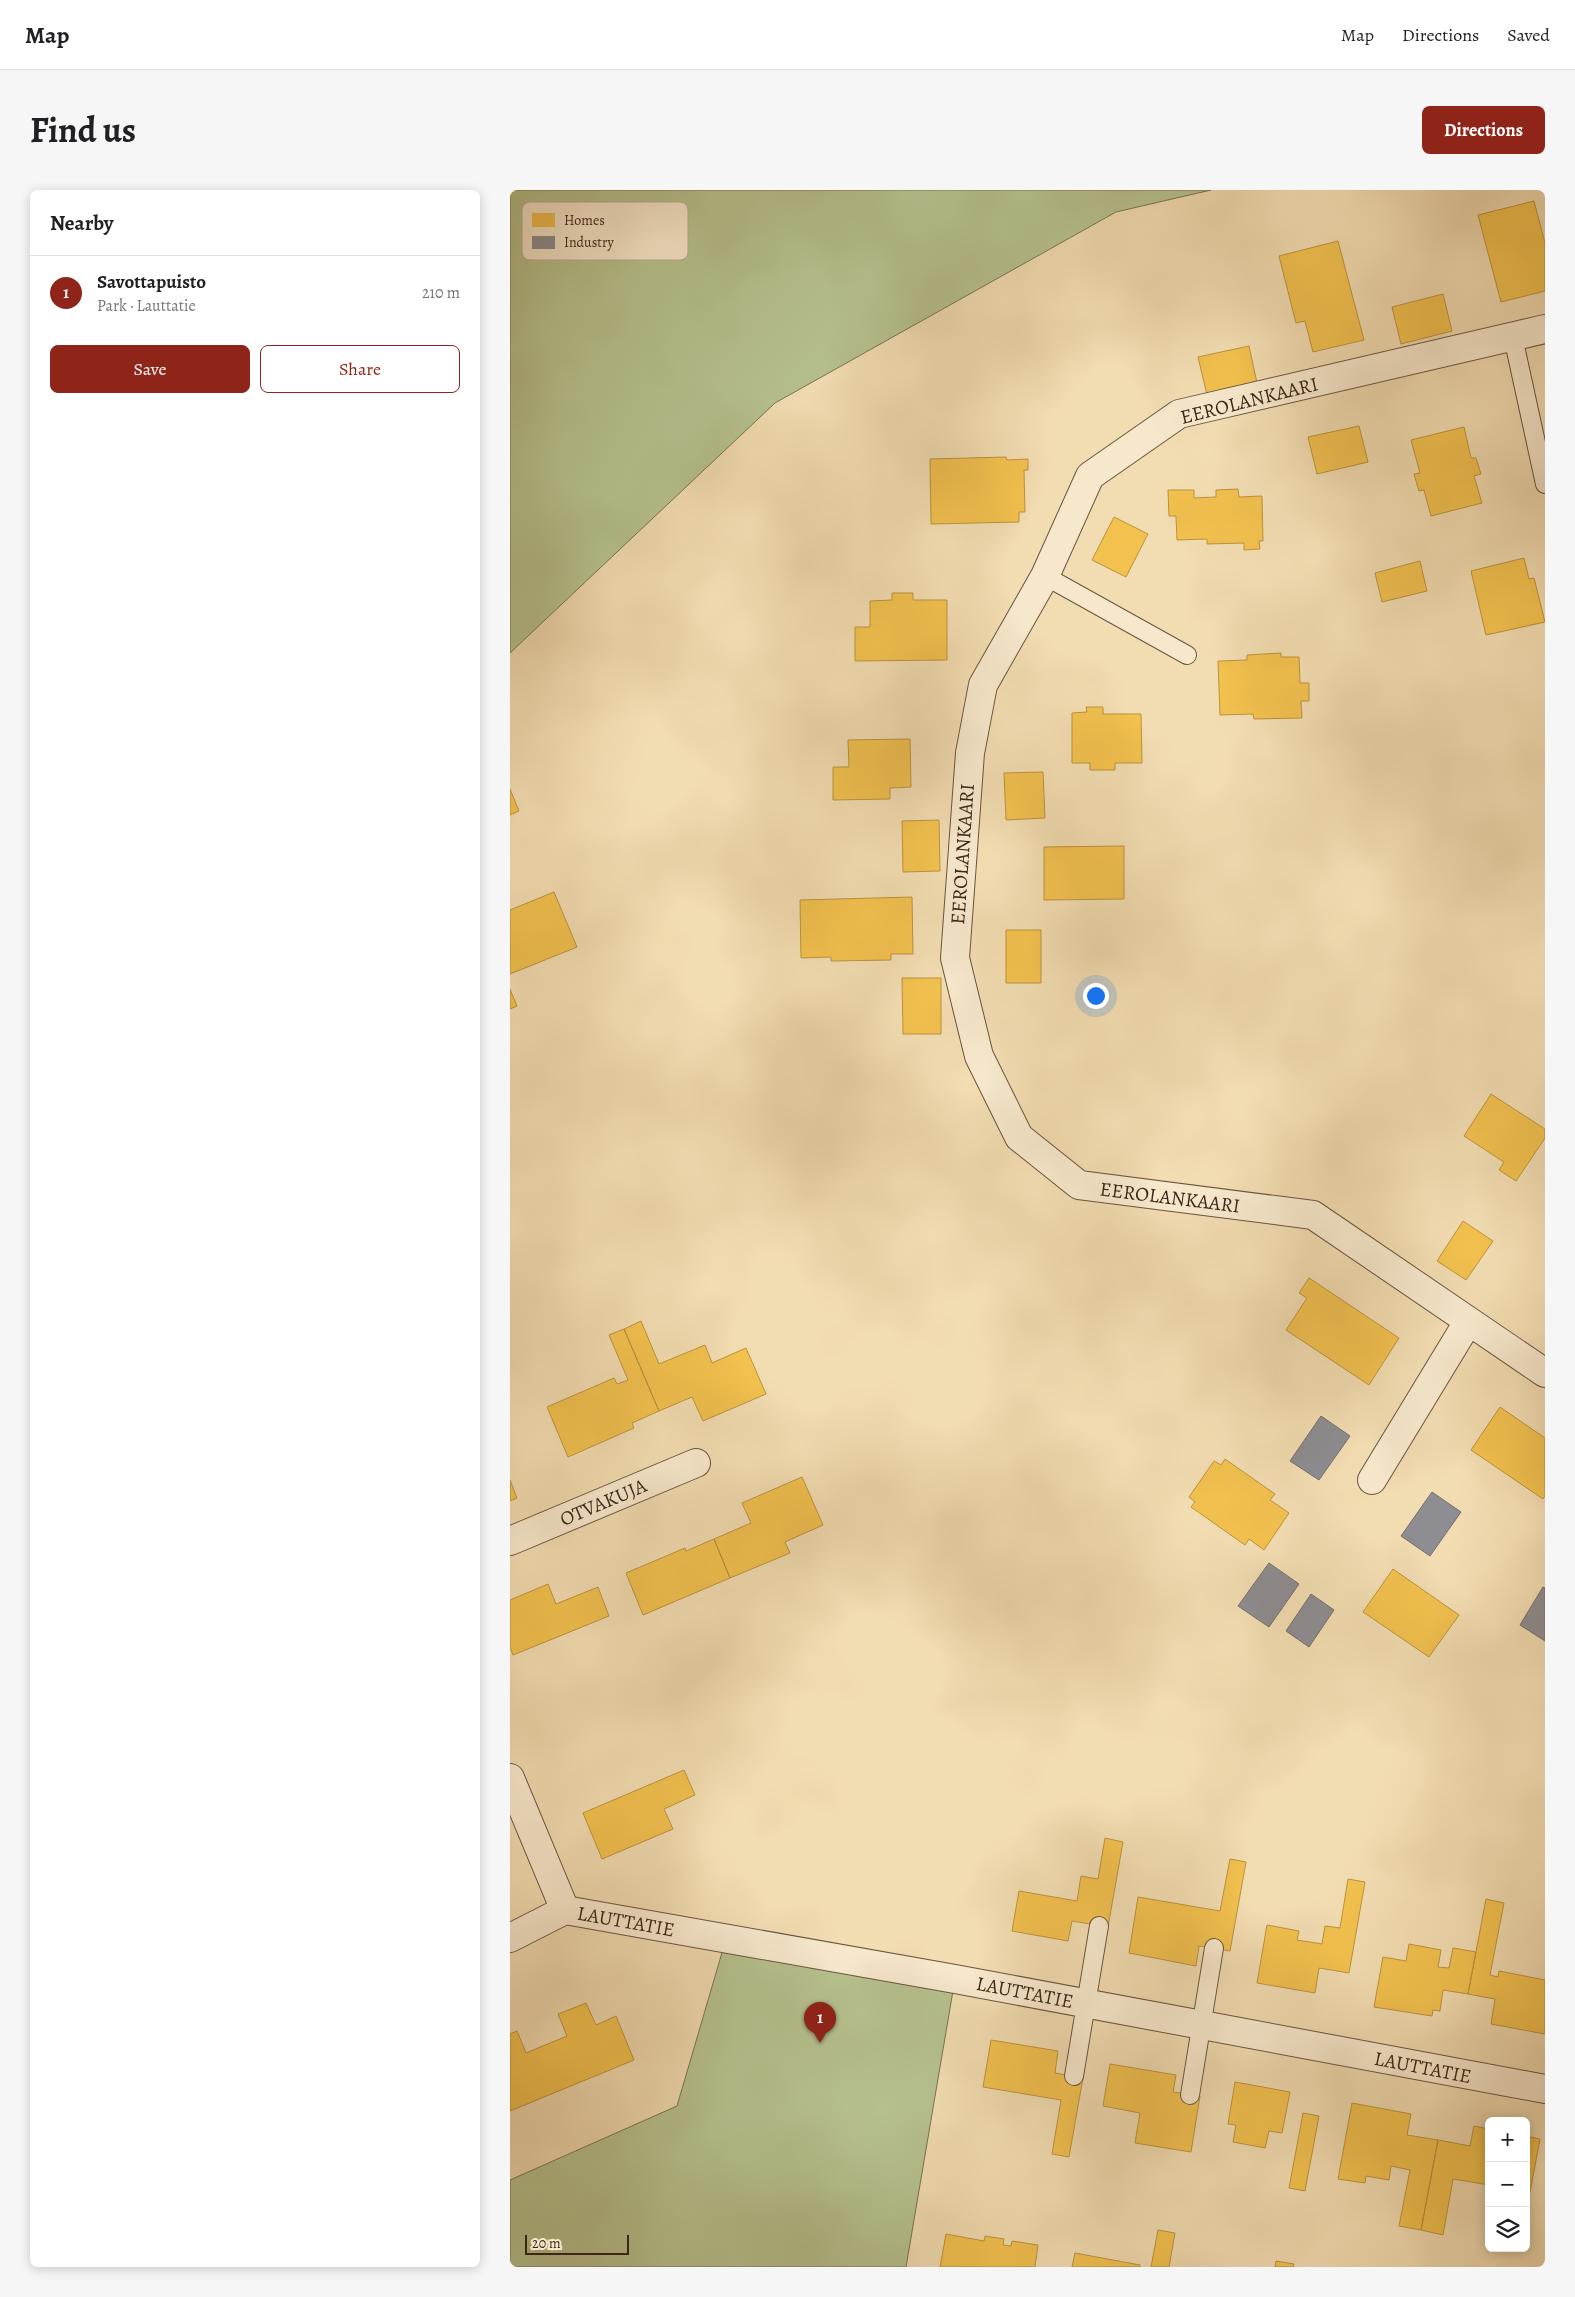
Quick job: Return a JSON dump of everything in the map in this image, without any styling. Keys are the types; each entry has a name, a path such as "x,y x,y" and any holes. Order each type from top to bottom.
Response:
{"street":[{"name":"EEROLANKAARI","path":"1545,330 1179,414 1090,476 1045,576 983,685 970,753 955,958 978,1056 1019,1138 1079,1185 1312,1215 1545,1373"},
{"path":"1372,1480 1468,1322"},
{"name":"OTVAKUJA","path":"510,1541 696,1464"},
{"path":"510,1778 565,1910"},
{"name":"LAUTTATIE","path":"510,1938 565,1910 1085,2003 1545,2089"}],"lane":[{"path":"1512,337 1545,484"},
{"path":"1045,576 1187,655"},
{"path":"1074,2076 1099,1926"},
{"path":"1190,2095 1214,1948"}],"green space":[{"path":"510,190 1211,190 1116,212 775,403 510,653"},
{"path":"726,1939 955,1979 906,2267 510,2267 510,2180 677,2106"}],"building: Homes":[{"path":"1534,201 1545,243 1545,291 1501,302 1478,215"},
{"path":"1338,241 1364,340 1313,352 1305,321 1296,323 1279,256"},
{"path":"1443,294 1452,331 1401,344 1392,307"},
{"path":"1249,346 1257,383 1207,395 1198,357"},
{"path":"1359,426 1368,462 1317,474 1308,437"},
{"path":"1464,427 1471,458 1476,458 1481,474 1474,476 1482,503 1431,516 1424,490 1419,491 1414,474 1420,473 1411,440"},
{"path":"1006,457 1007,460 1028,459 1028,470 1024,470 1025,512 1019,512 1019,522 931,524 930,459"},
{"path":"1238,489 1239,497 1262,496 1263,541 1259,541 1260,549 1244,550 1244,543 1207,544 1207,539 1177,540 1176,516 1169,516 1168,490 1194,490 1194,498 1216,497 1216,490"},
{"path":"1114,517 1148,534 1126,577 1092,560"},
{"path":"1524,558 1529,579 1534,578 1545,622 1486,635 1471,571"},
{"path":"1420,561 1427,591 1382,602 1375,573"},
{"path":"892,593 913,593 913,600 947,600 947,660 855,661 855,627 870,627 870,601 892,600"},
{"path":"1281,653 1281,657 1299,657 1300,683 1309,683 1309,701 1301,701 1302,718 1254,719 1253,714 1220,715 1218,661 1247,660 1247,655"},
{"path":"1086,707 1103,707 1103,714 1141,714 1142,763 1115,763 1115,770 1090,770 1090,763 1072,763 1072,713 1087,712"},
{"path":"910,739 911,787 890,788 890,799 833,800 833,767 849,767 848,740"},
{"path":"1043,772 1045,818 1006,820 1004,773"},
{"path":"510,789 519,811 510,815"},
{"path":"939,820 940,871 903,872 902,821"},
{"path":"1124,846 1124,899 1044,900 1044,847"},
{"path":"554,892 577,947 510,974 510,910"},
{"path":"912,897 913,954 891,954 891,960 831,961 831,957 801,958 800,900"},
{"path":"1006,930 1041,930 1041,983 1006,983"},
{"path":"902,978 941,978 941,1034 903,1034"},
{"path":"510,989 517,1006 510,1009"},
{"path":"1491,1094 1545,1129 1545,1138 1516,1181 1499,1170 1504,1162 1464,1136"},
{"path":"1463,1221 1493,1241 1466,1280 1437,1261"},
{"path":"1309,1278 1399,1338 1369,1385 1286,1330 1307,1298 1299,1293"},
{"path":"641,1321 659,1364 705,1345 712,1363 746,1348 766,1394 703,1421 692,1397 659,1411 624,1329"},
{"path":"624,1329 659,1411 632,1423 634,1428 568,1457 547,1407 614,1378 617,1384 628,1380 609,1335"},
{"path":"1500,1407 1545,1438 1545,1496 1543,1499 1471,1450"},
{"path":"1225,1459 1275,1494 1270,1500 1289,1513 1264,1550 1249,1539 1245,1545 1191,1507 1195,1502 1189,1497 1214,1461 1221,1465"},
{"path":"802,1477 823,1525 785,1542 790,1553 730,1578 714,1539 751,1523 742,1503"},
{"path":"510,1480 517,1498 510,1501"},
{"path":"714,1539 730,1578 643,1615 626,1573 685,1548 686,1551"},
{"path":"1393,1569 1459,1615 1429,1657 1363,1612"},
{"path":"548,1584 556,1604 598,1587 609,1616 513,1655 510,1647 510,1600"},
{"path":"684,1770 695,1795 664,1809 673,1829 602,1859 583,1813"},
{"path":"1105,1838 1123,1842 1108,1927 1072,1921 1068,1941 1012,1931 1019,1891 1077,1901 1081,1876 1098,1879"},
{"path":"1230,1859 1246,1862 1230,1951 1199,1946 1196,1966 1129,1953 1138,1897 1220,1911"},
{"path":"1348,1879 1365,1882 1349,1973 1319,1968 1315,1993 1257,1983 1267,1925 1299,1931 1297,1940 1322,1944 1325,1926 1340,1928"},
{"path":"1486,1899 1504,1903 1490,1975 1498,1977 1499,1971 1545,1980 1545,2034 1491,2024 1495,1999 1468,1994"},
{"path":"1409,1944 1441,1950 1438,1967 1449,1968 1453,1948 1476,1952 1468,1994 1443,1990 1440,2011 1433,2010 1432,2016 1374,2007 1383,1957 1406,1961"},
{"path":"586,2003 596,2025 616,2016 634,2060 510,2111 510,2034 517,2031 526,2053 567,2036 558,2014"},
{"path":"991,2040 1058,2051 1055,2073 1083,2078 1069,2157 1052,2154 1061,2100 983,2087"},
{"path":"1110,2064 1176,2075 1173,2092 1200,2096 1191,2152 1135,2143 1140,2113 1103,2106"},
{"path":"1235,2082 1290,2092 1282,2133 1269,2131 1265,2148 1233,2142 1236,2125 1228,2124"},
{"path":"1352,2103 1411,2114 1407,2135 1438,2140 1421,2230 1399,2226 1410,2170 1391,2166 1389,2180 1366,2176 1365,2183 1338,2179"},
{"path":"1303,2113 1319,2116 1305,2191 1289,2188"},
{"path":"1474,2126 1485,2128 1485,2184 1453,2179 1443,2235 1421,2230 1438,2140 1470,2146"},
{"path":"1530,2137 1540,2139 1530,2192"},
{"path":"1158,2230 1175,2233 1169,2267 1151,2267"},
{"path":"946,2234 984,2241 985,2236 1004,2239 1003,2245 1011,2246 1012,2241 1038,2245 1035,2267 940,2267"},
{"path":"1075,2253 1140,2265 1140,2267 1072,2267"},
{"path":"1276,2261 1294,2264 1293,2267 1275,2267"}],"building: Industry":[{"path":"1321,1416 1350,1436 1319,1480 1290,1461"},
{"path":"1432,1492 1461,1512 1430,1556 1401,1536"},
{"path":"1269,1563 1299,1584 1269,1627 1238,1606"},
{"path":"1543,1587 1545,1588 1545,1641 1520,1625"},
{"path":"1311,1594 1334,1610 1309,1647 1286,1631"}],"place":[{"name":"Savottapuisto","path":"820,2043"}]}
